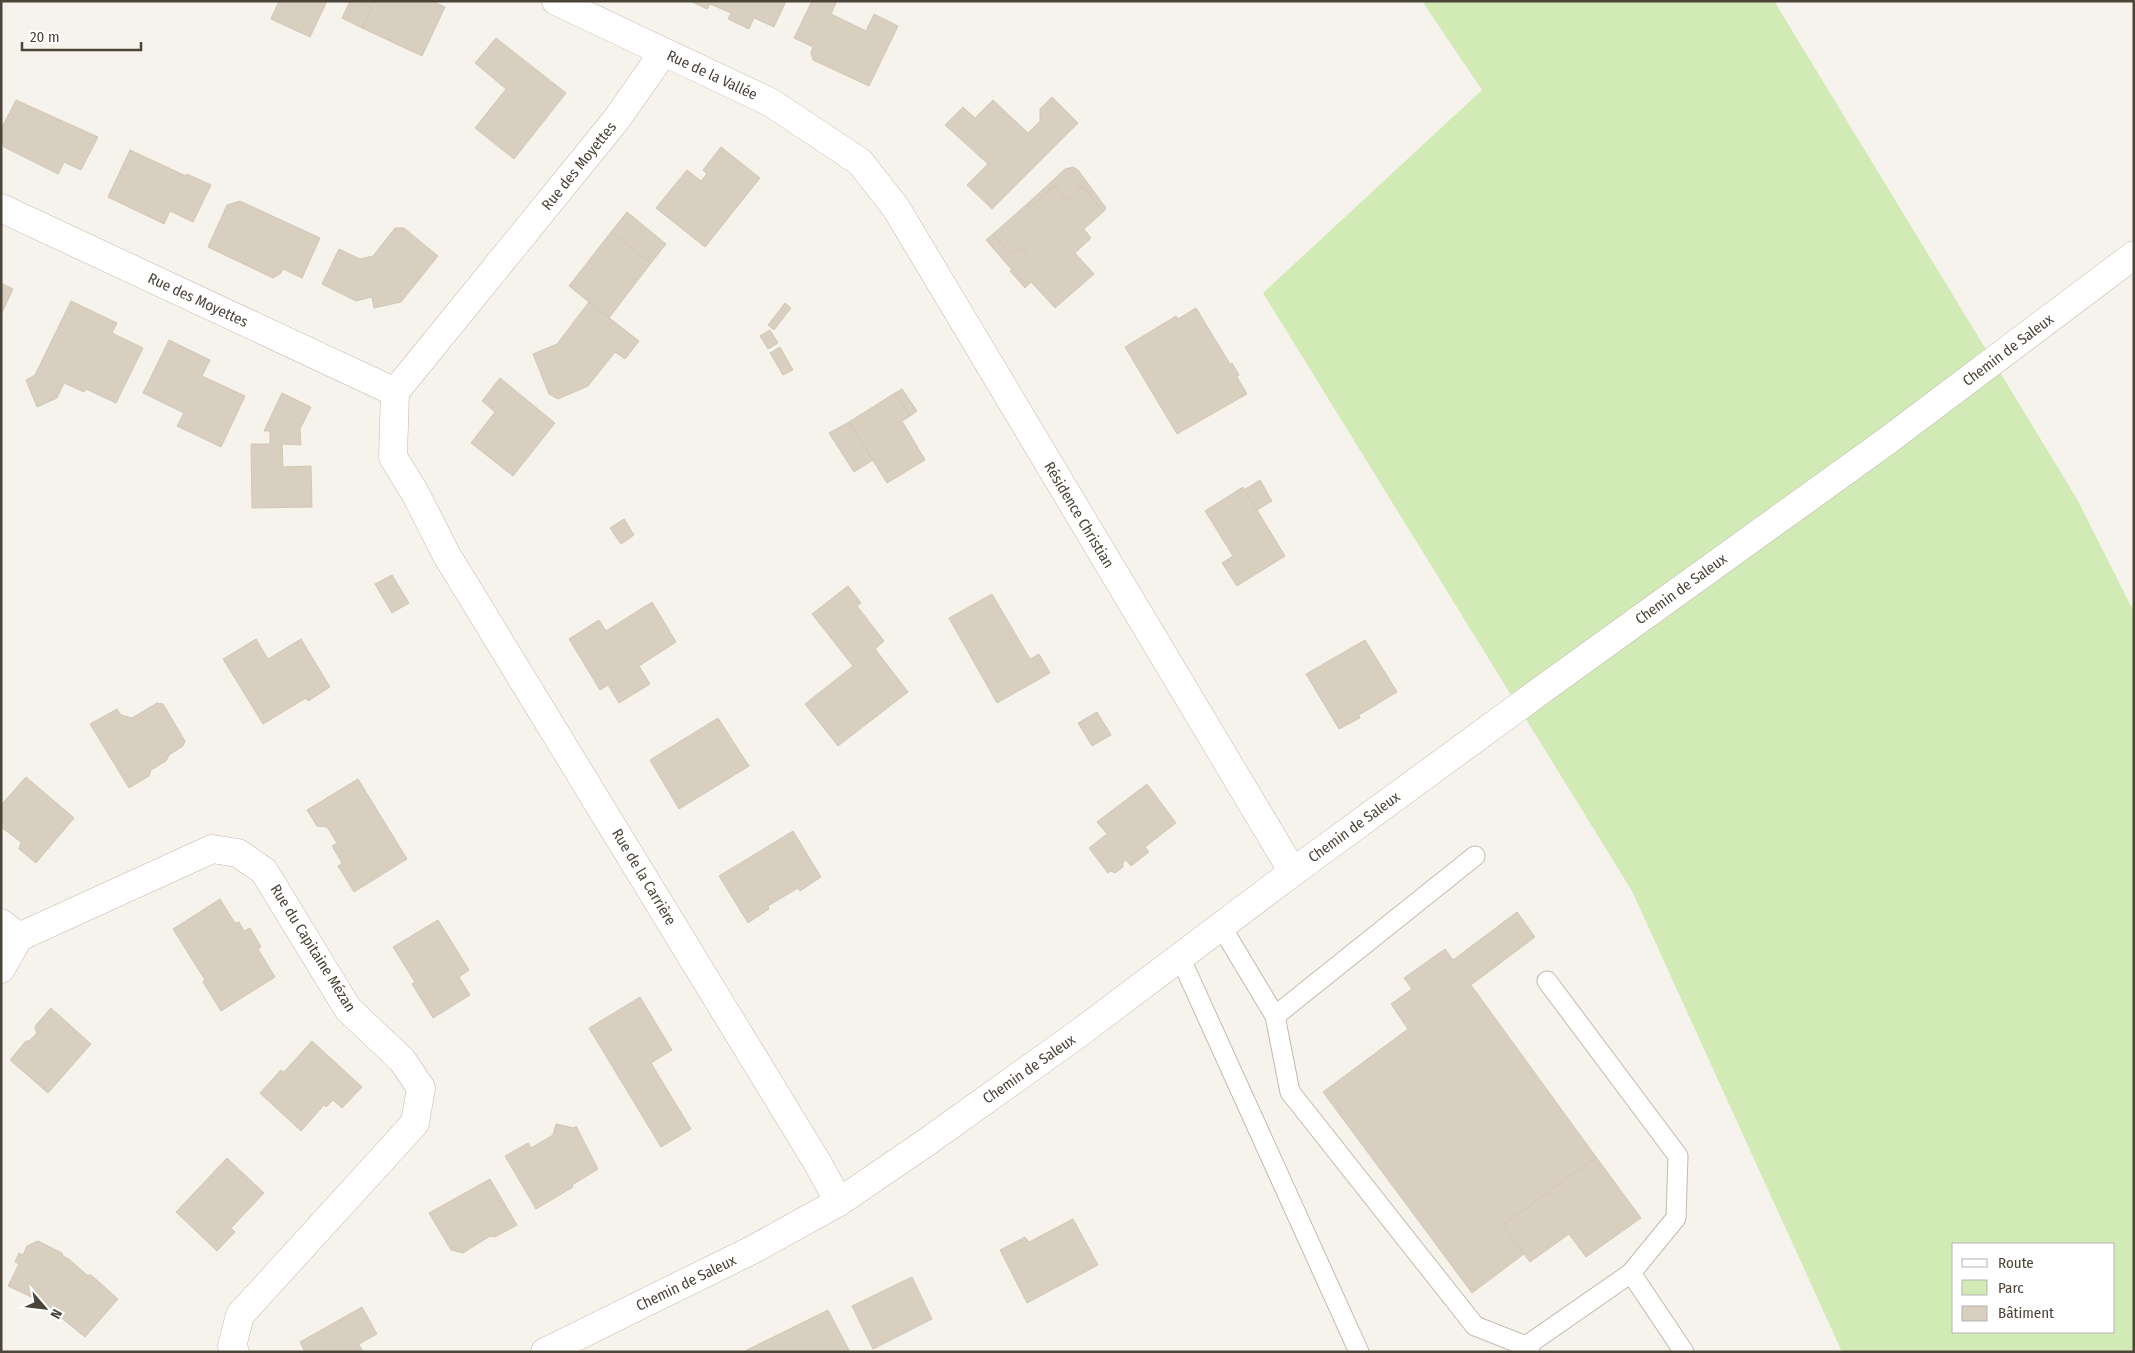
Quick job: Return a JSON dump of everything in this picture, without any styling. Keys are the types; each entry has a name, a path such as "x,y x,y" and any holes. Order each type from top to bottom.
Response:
{"street":[{"name":"Rue de la Vallée","path":"556,1 770,102 860,162"},
{"name":"Rue des Moyettes","path":"1,208 395,392 616,120 663,53"},
{"name":"Résidence Christian","path":"860,162 896,208 1293,872"},
{"name":"Chemin de Saleux","path":"545,1352 752,1250 839,1202 1082,1032 1293,872 1887,441 2134,255"},
{"name":"Rue de la Carrière","path":"395,392 393,456 415,493 446,554 817,1162 839,1202"},
{"name":"Rue du Capitaine Mézan","path":"1,969 10,930 212,849 238,853 264,871 348,1010 402,1060 421,1088 415,1123 240,1315 232,1346 235,1352"}],"lane":[{"path":"1275,1016 1475,856"},
{"path":"1221,926 1275,1016 1290,1092 1475,1326 1528,1349 1631,1273 1676,1218 1678,1156 1547,981"},
{"path":"1180,957 1358,1352"},
{"path":"1631,1273 1684,1352"}],"green space":[{"path":"1422,1 1774,1 2077,499 2134,612 2134,1352 1842,1352 1632,891 1263,293 1482,90"}],"building":[{"path":"279,1 327,1 310,37 271,19"},
{"path":"350,1 359,1 372,8 362,28 342,18"},
{"path":"359,1 432,1 445,7 422,56 362,28 372,8"},
{"path":"690,1 786,1 774,27 754,18 749,29 728,19 731,13 710,4 707,9"},
{"path":"812,1 832,1 836,3 831,14 866,31 874,14 898,26 869,86 813,60 811,53 813,47 794,38"},
{"path":"496,38 566,93 514,159 475,128 506,89 475,63"},
{"path":"1052,97 1078,123 992,209 967,185 988,164 945,125 963,107 975,118 993,100 1028,133 1040,121 1040,109"},
{"path":"16,100 98,137 81,170 64,162 58,174 4,147 1,140 1,129"},
{"path":"721,147 760,178 705,247 656,208 687,170 701,181 707,174 703,170"},
{"path":"130,150 186,176 187,174 211,185 193,222 170,211 164,224 108,197"},
{"path":"1073,167 1078,170 1106,208 1103,212 1083,186 1067,201 1054,186 1030,207 1027,204 1065,169"},
{"path":"1054,186 1067,201 1083,186 1103,212 1084,229 1091,238 1075,253 1094,274 1055,308 1031,282 1025,288 1010,271 1027,256 1019,247 1011,255 993,234 1027,204 1030,207"},
{"path":"240,201 320,238 302,278 283,269 280,274 273,278 208,247 227,205"},
{"path":"627,212 666,244 651,263 611,232"},
{"path":"395,228 404,228 438,256 401,302 374,308 372,297 356,301 322,284 339,249 360,259 373,256"},
{"path":"611,232 651,263 609,318 569,286"},
{"path":"993,234 1011,255 1019,247 1027,256 1012,270 986,240"},
{"path":"1,283 13,289 1,315"},
{"path":"71,301 117,323 112,333 143,348 116,403 86,389 84,392 64,383 57,398 37,407 26,380 35,375"},
{"path":"589,302 639,341 625,359 615,352 588,386 558,399 549,394 533,354 557,344"},
{"path":"785,303 791,308 774,330 768,325"},
{"path":"1196,308 1230,364 1232,363 1239,375 1237,377 1247,394 1177,434 1125,347 1176,316 1178,319"},
{"path":"770,330 778,343 768,349 760,336"},
{"path":"169,340 210,360 202,376 245,396 221,447 177,426 184,413 143,393"},
{"path":"780,347 793,370 783,375 770,353"},
{"path":"500,378 555,423 513,476 471,443 495,412 482,401"},
{"path":"902,389 917,411 910,416 895,393"},
{"path":"282,393 311,407 300,429 301,445 282,444 283,467 311,466 312,507 252,508 251,444 270,444 270,431 264,431"},
{"path":"895,393 910,416 902,421 925,460 887,483 849,422"},
{"path":"849,422 873,460 854,472 829,433"},
{"path":"1260,480 1272,501 1257,510 1244,490"},
{"path":"1243,487 1285,556 1237,586 1222,563 1233,556 1205,511"},
{"path":"624,519 634,535 621,544 610,528"},
{"path":"392,575 409,603 392,613 375,584"},
{"path":"848,586 861,603 857,606 884,641 875,649 908,692 838,746 805,704 853,666 812,614"},
{"path":"992,594 1030,659 1039,654 1050,673 997,703 949,618"},
{"path":"652,602 676,642 639,666 650,684 619,703 608,685 600,690 569,639 599,620 606,631"},
{"path":"256,639 268,659 301,639 330,687 308,701 306,698 263,724 223,659"},
{"path":"1365,640 1397,692 1359,715 1360,718 1339,729 1306,674"},
{"path":"157,703 163,704 185,741 183,746 169,755 166,761 151,770 149,776 129,788 90,724 117,709 121,715 132,718"},
{"path":"1097,712 1111,735 1092,746 1078,723"},
{"path":"718,718 749,766 679,809 650,760"},
{"path":"26,777 74,818 36,863 19,849 21,842 1,827 1,805"},
{"path":"358,779 407,859 354,892 338,866 342,863 332,846 337,843 327,827 317,826 307,810"},
{"path":"1147,784 1176,823 1145,847 1149,852 1131,866 1126,860 1123,862 1123,867 1115,873 1111,871 1108,873 1089,848 1107,834 1097,822"},
{"path":"793,831 821,877 800,891 798,888 768,906 769,909 748,923 719,876"},
{"path":"220,899 235,923 239,922 244,931 250,928 261,947 258,949 275,977 221,1011 203,982 205,980 173,929"},
{"path":"1517,912 1535,937 1471,985 1596,1157 1503,1225 1524,1254 1472,1293 1323,1092 1408,1029 1391,1004 1412,989 1404,978 1445,949 1453,960"},
{"path":"438,920 469,970 459,977 470,995 433,1018 412,984 415,982 393,947"},
{"path":"640,997 672,1050 651,1063 691,1129 661,1147 589,1028"},
{"path":"51,1008 91,1044 48,1093 10,1060 26,1041 29,1041 37,1033 36,1025"},
{"path":"312,1041 362,1087 342,1108 333,1100 326,1107 324,1105 301,1131 260,1093 281,1070 284,1072"},
{"path":"556,1124 574,1128 576,1126 598,1169 572,1185 573,1187 536,1209 505,1156 528,1143 531,1148 553,1135"},
{"path":"1596,1157 1641,1218 1586,1257 1569,1234 1530,1262 1503,1225"},
{"path":"227,1158 264,1193 231,1228 235,1232 217,1251 176,1212"},
{"path":"490,1179 517,1225 495,1237 490,1236 463,1253 451,1250 429,1213"},
{"path":"1073,1219 1098,1265 1027,1303 1000,1250 1025,1237 1029,1242"},
{"path":"38,1241 62,1253 63,1256 88,1276 90,1274 118,1299 85,1337 42,1302 8,1286 19,1264 15,1262 19,1253 23,1255 27,1246"},
{"path":"912,1277 932,1319 873,1349 852,1306"},
{"path":"362,1307 377,1334 359,1344 363,1352 305,1352 300,1342"},
{"path":"828,1310 850,1352 743,1352"}]}
